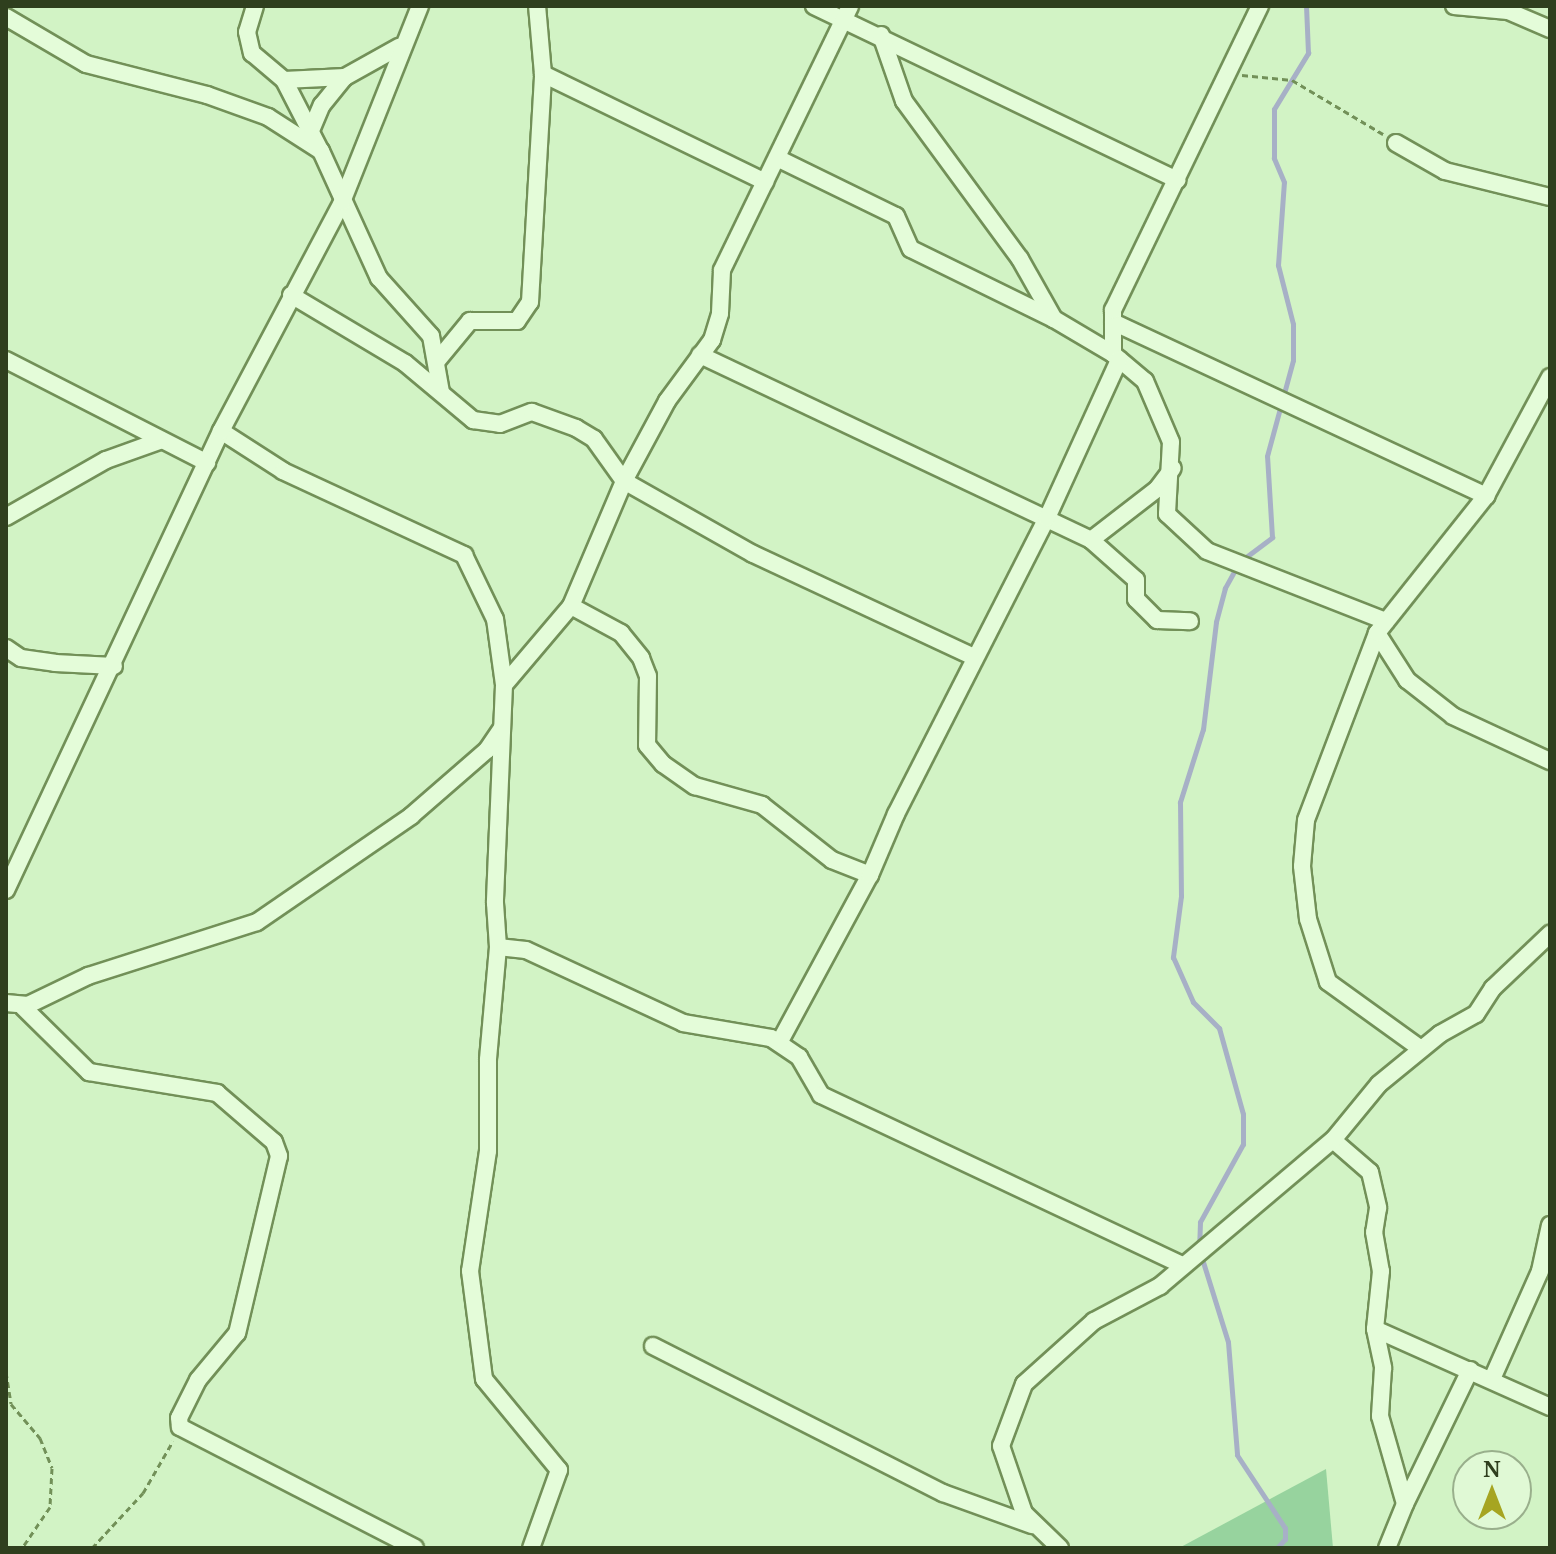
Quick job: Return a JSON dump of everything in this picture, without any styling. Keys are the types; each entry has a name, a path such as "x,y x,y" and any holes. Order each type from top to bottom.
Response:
{"street":[{"path":"255,6 247,32 252,53 284,80 312,128 342,202 379,278 431,336 441,392"},
{"path":"6,890 114,666 221,431 342,202 399,47 420,6"},
{"path":"437,361 470,321 517,321 530,302 543,74 537,6"},
{"path":"814,6 847,13 881,35 1177,180"},
{"path":"779,1043 870,875 974,657 1047,518 1116,357 1113,310 1260,6"},
{"path":"1454,6 1508,11 1550,29"},
{"path":"504,685 571,606 624,481 667,401 712,340 720,313 722,270 847,13"},
{"path":"6,17 86,64 207,95 268,117 321,151"},
{"path":"881,35 904,101 1020,259 1054,319"},
{"path":"284,80 345,77 399,47"},
{"path":"543,74 765,182"},
{"path":"312,128 345,77"},
{"path":"1396,143 1445,171 1550,197"},
{"path":"777,158 896,216 911,249 920,255 1054,319 1116,357 1145,381 1171,442 1174,467 1167,514 1207,551 1382,627 1407,680 1453,716 1550,761"},
{"path":"291,295 405,363 481,422 500,424 532,412 576,428 594,439 624,481 753,554 974,657"},
{"path":"1113,322 1486,496"},
{"path":"700,355 1091,540 1136,580 1136,599 1157,620 1190,621"},
{"path":"6,360 207,463"},
{"path":"1421,1049 1328,982 1308,919 1304,879 1306,820 1382,627 1486,496 1548,388"},
{"path":"221,431 283,471 464,555 495,619 504,685 495,903 498,947 488,1060 488,1151 470,1271 484,1379 559,1470 535,1544"},
{"path":"6,517 106,460 162,440"},
{"path":"1091,540 1157,489 1174,467"},
{"path":"571,606 621,633 641,658 648,676 647,745 663,764 695,786 762,805 832,860 870,875"},
{"path":"6,648 21,658 114,666"},
{"path":"415,1548 180,1427 179,1418 198,1380 237,1333 279,1149 217,1093 89,1072 14,1005 88,976 257,922 411,816 487,750 503,727"},
{"path":"1060,1548 1024,1513 1001,1446 1024,1384 1094,1321 1146,1297 1180,1264 1333,1140 1379,1084 1421,1049 1476,1014 1493,988 1550,934"},
{"path":"498,947 526,950 683,1023 757,1032 799,1057 821,1095 1180,1264"},
{"path":"1333,1140 1370,1172 1375,1196 1375,1244 1381,1271 1375,1329 1383,1368 1380,1416 1405,1504"},
{"path":"1492,1379 1540,1271 1550,1225"},
{"path":"1375,1329 1550,1407"},
{"path":"653,1346 943,1493 1037,1527"},
{"path":"1387,1548 1470,1370"}],"path":[{"path":"1226,73 1292,80 1396,143"},
{"path":"6,1372 11,1404 40,1438 52,1468 50,1507 22,1548"},
{"path":"92,1548 143,1493 180,1427"}],"green space":[{"path":"1326,1469 1333,1548 1179,1548"}],"waterway":[{"path":"1242,560 1272,537 1267,456 1293,360 1293,324 1278,265 1284,182 1274,158 1274,109 1308,53 1306,6"},
{"path":"1236,568 1225,588 1216,622 1203,729 1180,802 1181,896 1173,957 1193,1002 1219,1028 1243,1114 1243,1144 1200,1222 1199,1249 1228,1342 1237,1455 1285,1528 1285,1539 1277,1548"}]}
